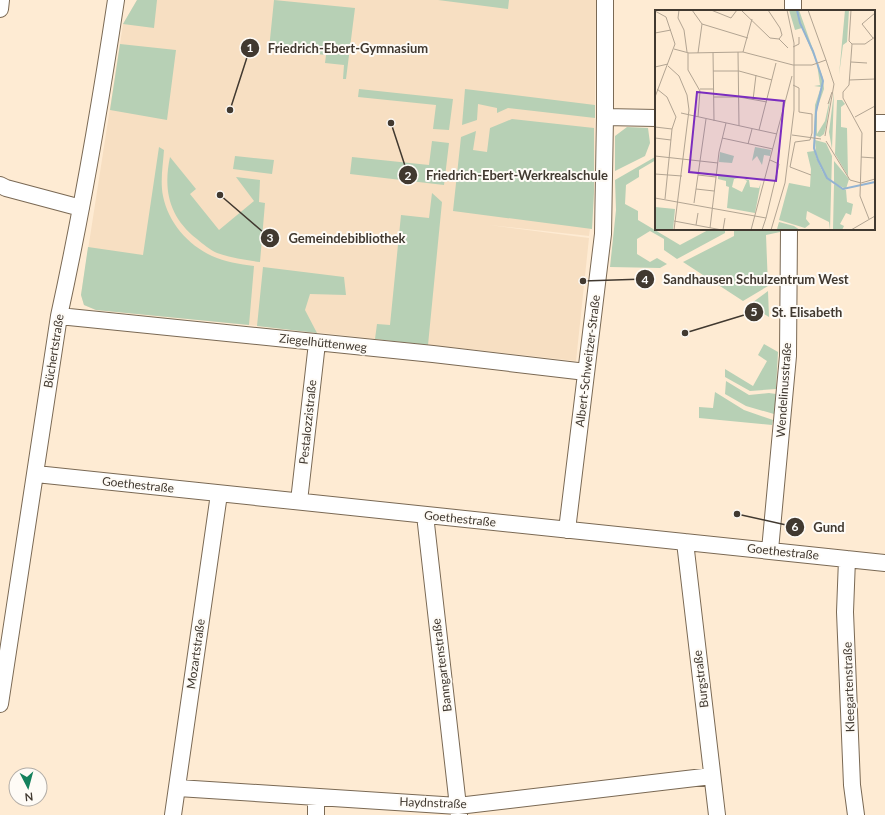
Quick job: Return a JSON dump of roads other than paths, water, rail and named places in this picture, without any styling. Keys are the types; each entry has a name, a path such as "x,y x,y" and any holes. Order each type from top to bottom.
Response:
{"street":[{"path":"0,9 1,0"},
{"name":"Büchertstraße","path":"0,704 59,316 98,115 116,0"},
{"name":"Albert-Schweitzer-Straße","path":"567,530 603,234 605,0"},
{"path":"605,117 655,118"},
{"path":"0,185 6,188 81,208"},
{"name":"Wendelinusstraße","path":"770,550 788,356 789,230"},
{"name":"Ziegelhüttenweg","path":"59,316 433,354 586,372"},
{"name":"Pestalozzistraße","path":"299,501 317,343"},
{"name":"Goethestraße","path":"36,474 885,562"},
{"name":"Mozartstraße","path":"173,815 219,494"},
{"name":"Banngartenstraße","path":"425,515 458,810"},
{"name":"Burgstraße","path":"685,542 717,815"},
{"name":"Kleegartenstraße","path":"847,559 846,612 852,785 856,815"},
{"name":"Haydnstraße","path":"178,788 316,796 458,810 712,776"},
{"path":"316,796 316,815"}],"place":[{"name":"Friedrich-Ebert-Gymnasium","path":"230,110"},
{"name":"Friedrich-Ebert-Werkrealschule","path":"391,123"},
{"name":"Gemeindebibliothek","path":"220,195"},
{"name":"Sandhausen Schulzentrum West","path":"583,281"},
{"name":"St. Elisabeth","path":"685,333"},
{"name":"Gund","path":"737,514"}]}
